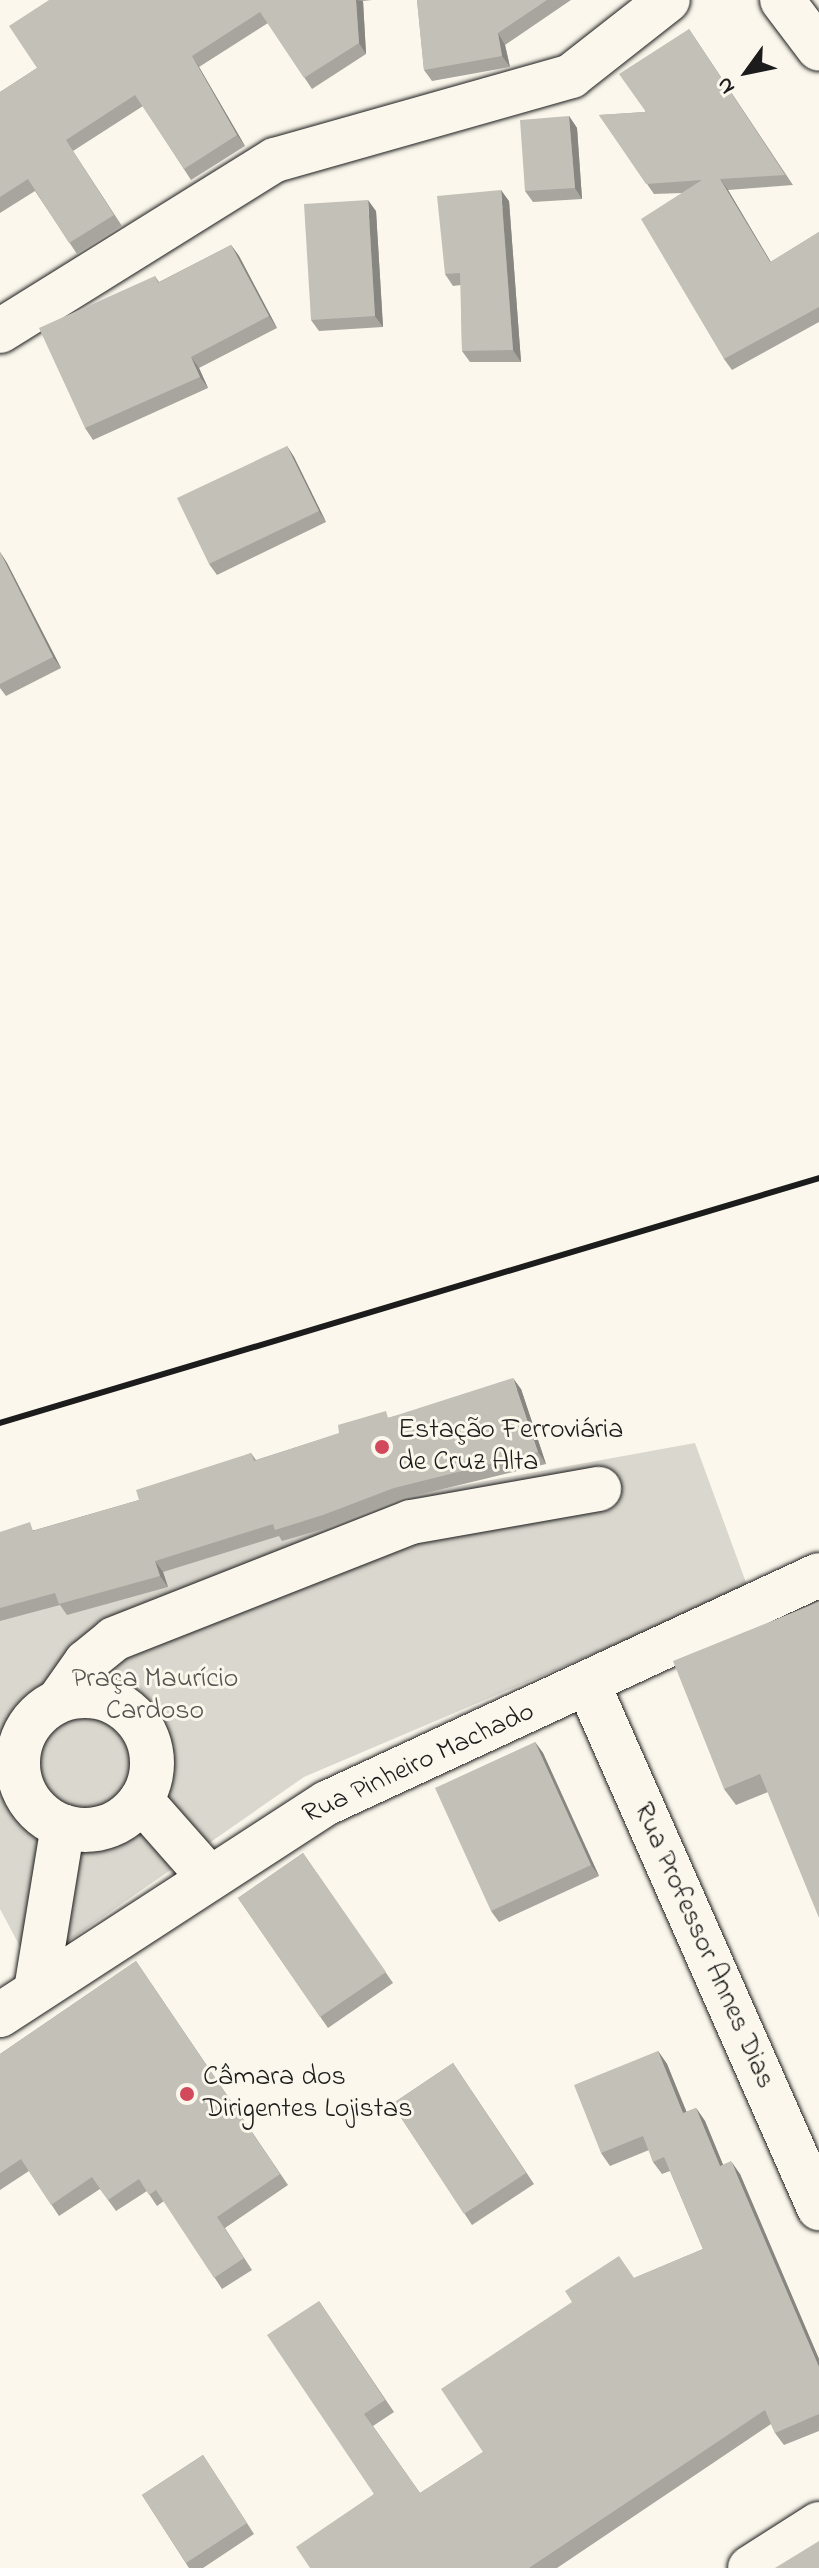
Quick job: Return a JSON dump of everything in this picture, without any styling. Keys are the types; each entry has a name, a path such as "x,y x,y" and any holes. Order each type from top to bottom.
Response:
{"main road":[{"path":"0,331 275,160 571,76 668,0"},
{"path":"782,0 819,49"},
{"path":"60,1699 102,1697 137,1720 152,1759 141,1800 109,1826 86,1830 63,1826 35,1806 19,1776 18,1752 26,1730 40,1711 60,1699 86,1662 114,1639 411,1522 599,1489"},
{"name":"Rua Pinheiro Machado","path":"0,2015 327,1803 819,1575"},
{"name":"Rua Professor Annes Dias","path":"588,1684 819,2208"},
{"path":"141,1800 209,1877"},
{"path":"36,1990 63,1826"},
{"path":"750,2568 819,2524"}],"green space":[{"name":"Praça Maurício Cardoso","path":"695,1443 748,1588 304,1777 31,1967 0,1909 0,1569"}],"building":[{"path":"49,0 356,0 359,43 304,78 260,12 192,56 237,135 184,169 135,95 66,140 114,215 69,243 28,179 0,197 0,92 37,68 9,26"},
{"path":"417,0 547,0 498,33 502,56 424,70"},
{"path":"689,29 785,175 720,179 770,262 819,232 819,307 724,359 641,219 702,180 646,184 599,115 646,112 619,74"},
{"path":"569,116 575,188 525,191 520,120"},
{"path":"501,190 513,350 462,351 460,273 445,274 437,196"},
{"path":"368,200 375,316 311,320 304,204"},
{"path":"231,245 269,316 191,357 200,377 85,428 39,328 155,276 158,283"},
{"path":"287,446 319,511 209,564 177,498"},
{"path":"0,552 53,657 0,684"},
{"path":"513,1378 538,1452 394,1488 275,1530 273,1524 155,1561 160,1576 59,1604 55,1593 0,1608 0,1532 30,1522 33,1531 139,1500 136,1490 251,1453 254,1461 339,1433 338,1425 386,1411 388,1418"},
{"path":"819,1602 819,1918 760,1774 724,1789 673,1661"},
{"path":"535,1742 591,1865 491,1911 435,1788"},
{"path":"303,1853 386,1972 320,2017 238,1898"},
{"path":"136,1961 280,2174 217,2217 244,2258 214,2278 156,2190 149,2195 139,2179 108,2200 92,2177 51,2205 21,2159 0,2173 0,2054"},
{"path":"658,2051 683,2113 696,2108 720,2166 731,2161 819,2367 819,2414 775,2433 765,2410 529,2568 310,2568 296,2547 374,2494 267,2335 319,2301 385,2400 364,2414 420,2493 483,2452 441,2389 572,2302 565,2291 619,2256 634,2278 703,2249 664,2157 653,2162 643,2136 601,2153 574,2085"},
{"path":"453,2063 526,2173 464,2214 392,2104"},
{"path":"203,2455 247,2523 186,2563 142,2495"},
{"path":"819,2541 819,2568 775,2568"}],"railway":[{"path":"0,1423 819,1178"}],"place":[{"name":"Estação Ferroviária de Cruz Alta","path":"382,1447"},
{"name":"Câmara dos Dirigentes Lojistas","path":"187,2094"}]}
